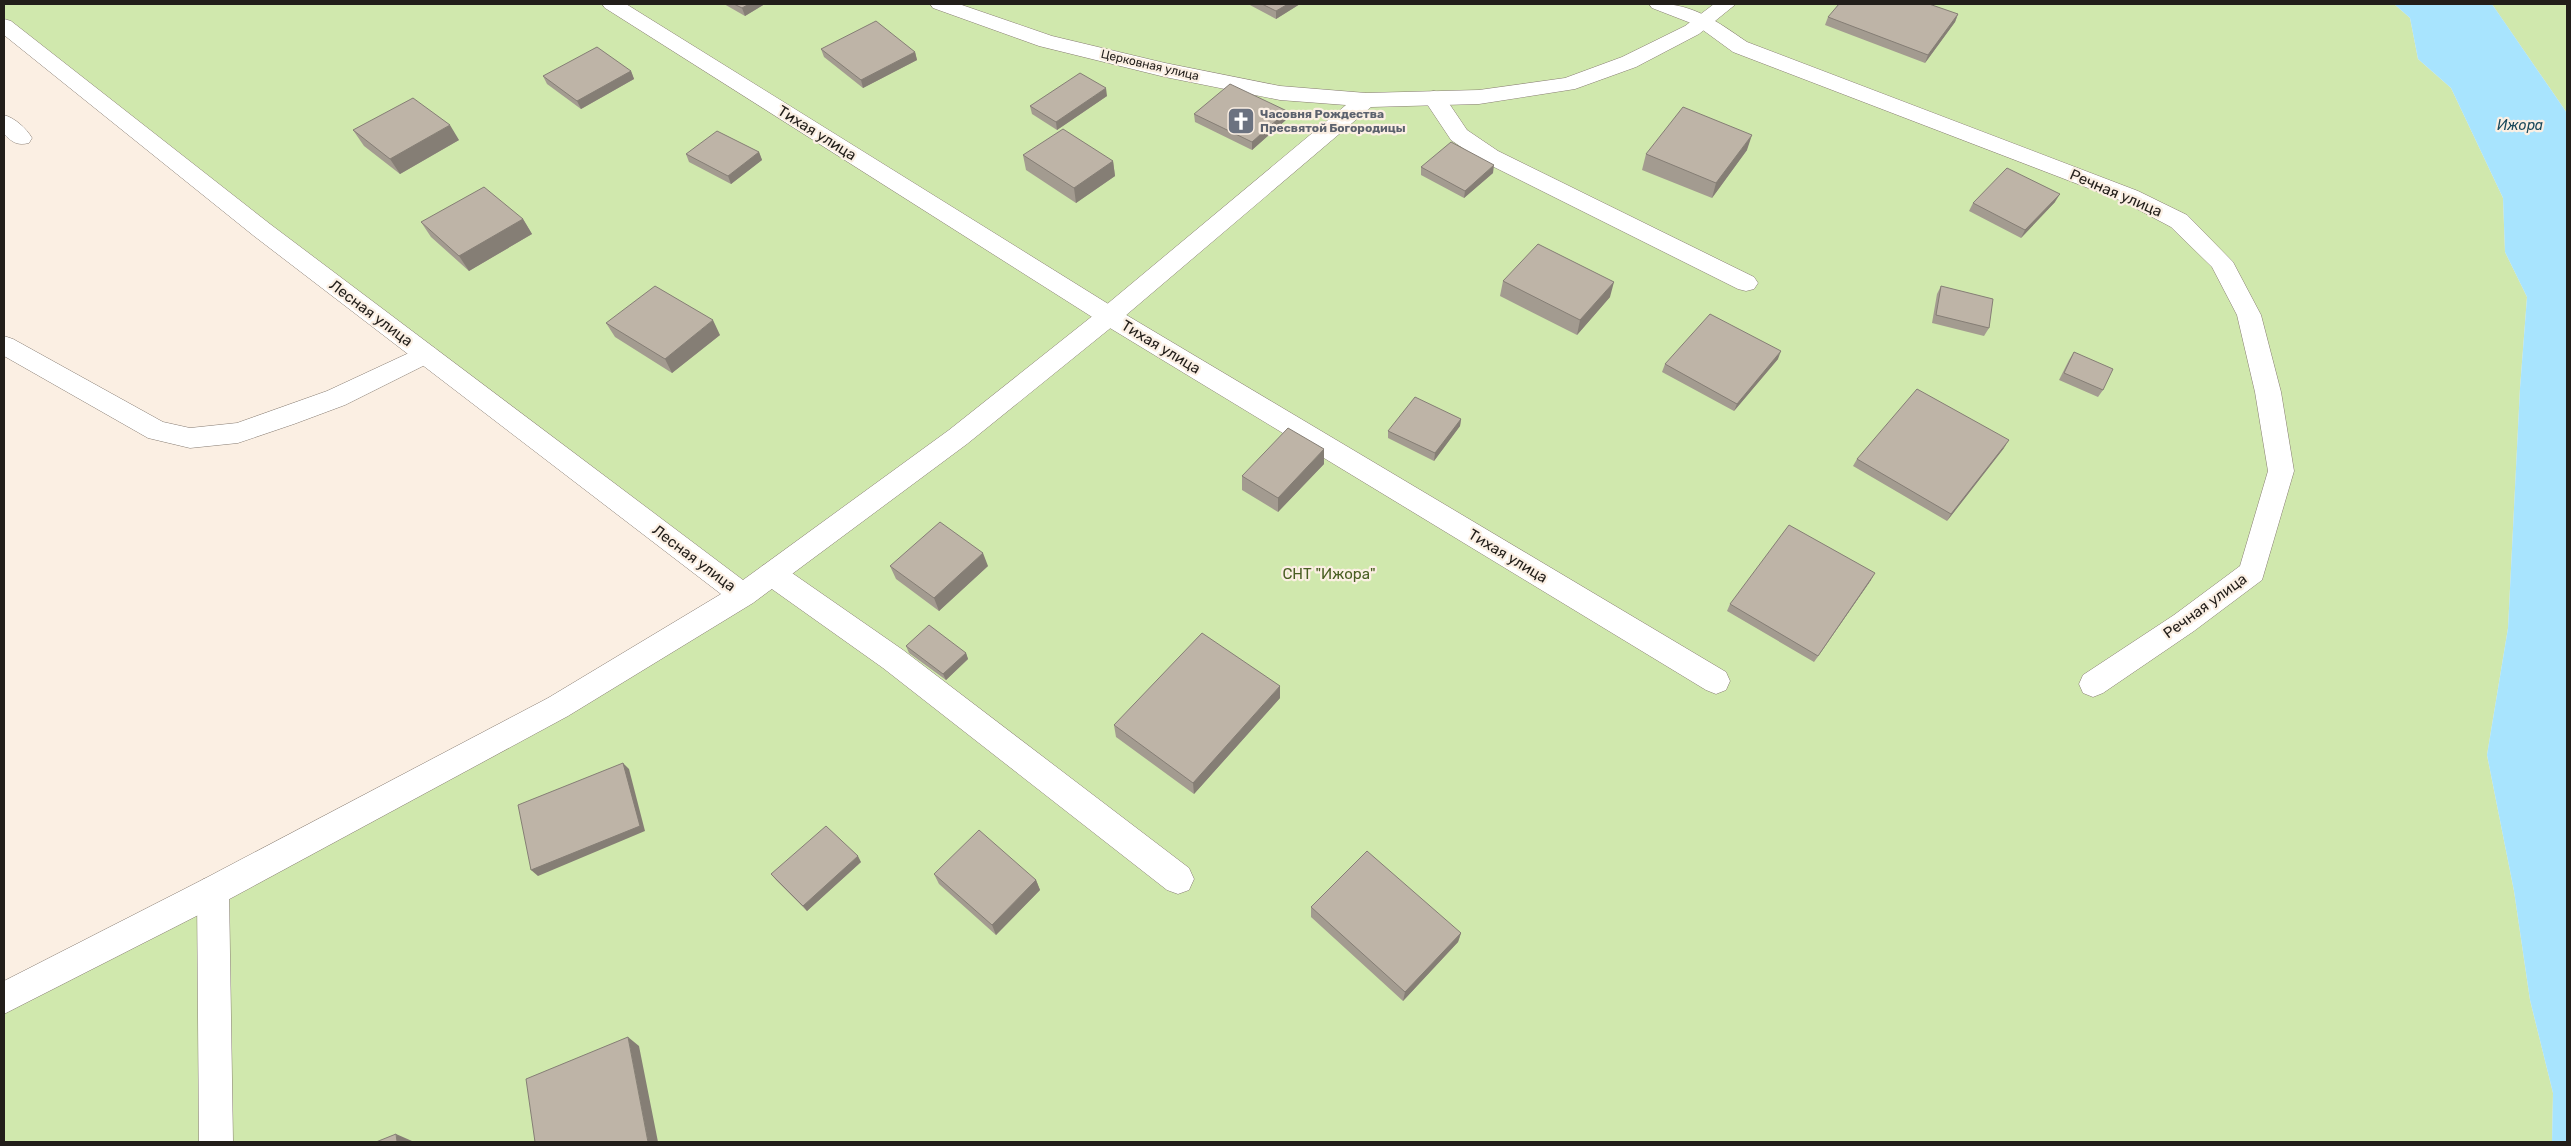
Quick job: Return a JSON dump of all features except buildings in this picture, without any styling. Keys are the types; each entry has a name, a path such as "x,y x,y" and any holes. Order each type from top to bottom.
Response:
{"street":[{"name":"Тихая улица","path":"612,4 1108,316 1716,681"},
{"name":"Церковная улица","path":"940,4 1046,41 1165,70 1280,93 1366,100 1479,96 1568,84 1629,62 1692,30 1726,4"},
{"name":"Речная улица","path":"1659,4 1703,22 1740,47 2130,196 2179,220 2221,262 2249,315 2268,392 2281,471 2252,572 2184,623 2093,684"},
{"name":"Лесная улица","path":"4,25 262,230 743,595"},
{"path":"1434,98 1459,135 1490,156 1746,284"},
{"path":"4,998 213,891 558,707 743,595 958,437 1108,316 1366,100"},
{"path":"4,122 21,138"},
{"path":"4,345 157,431 190,438 238,433 285,417 336,398 426,354"},
{"path":"772,574 893,659 1178,879"},
{"path":"213,891 216,1142"}],"green space":[{"name":"СНТ \"Ижора\"","path":"4,4 2394,4 2410,18 2418,59 2451,88 2503,198 2505,252 2527,297 2520,388 2508,628 2487,755 2514,891 2530,1000 2553,1093 2552,1142 4,1142 4,998 213,891 743,595 262,230 4,25"},
{"path":"2492,4 2567,4 2567,113 2496,10"}],"water":[{"name":"Ижора","path":"2394,4 2492,4 2567,113 2567,1142 2552,1142 2553,1093 2530,1000 2514,891 2487,755 2508,628 2520,388 2527,297 2505,252 2503,198 2451,88 2418,59 2410,18"}],"place":[{"name":"Часовня Рождества Пресвятой Богородицы","path":"1241,121"}]}
